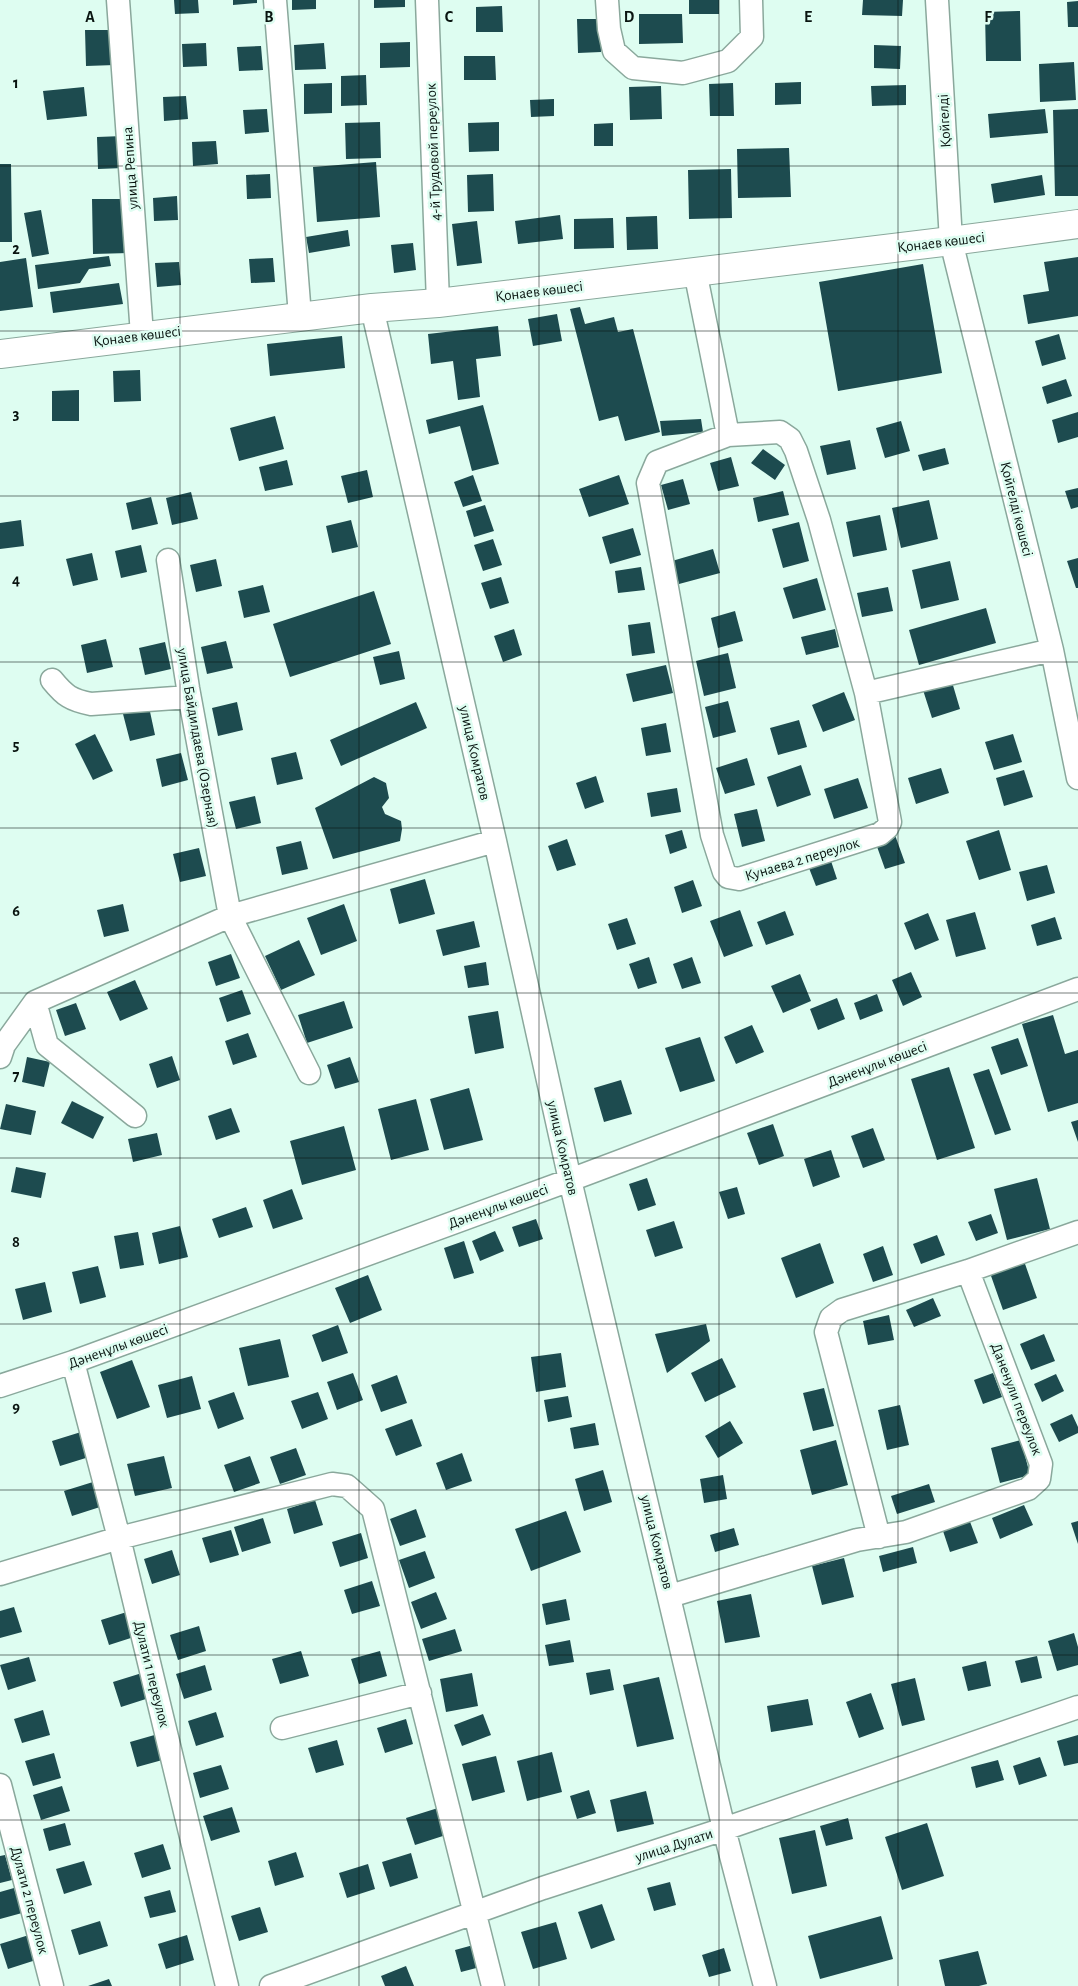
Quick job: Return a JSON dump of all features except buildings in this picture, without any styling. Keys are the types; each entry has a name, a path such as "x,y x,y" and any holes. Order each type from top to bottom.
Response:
{"main road":[{"name":"Қонаев көшесі","path":"0,354 142,335 372,308 438,303 1078,224"}],"street":[{"name":"улица Репина","path":"118,0 142,335"},
{"path":"275,0 300,316"},
{"name":"4-й Трудовой переулок","path":"427,0 438,303"},
{"path":"607,0 609,29 614,51 633,68 683,73 728,61 752,37 751,0"},
{"name":"Қойгелді","path":"937,0 951,241"},
{"name":"Қойгелді көшесі","path":"951,241 1052,650 1078,778"},
{"path":"695,271 728,435"},
{"name":"улица Комратов","path":"372,308 496,841 570,1180 724,1829 765,1986"},
{"name":"Кунаева 2 переулок","path":"780,432 790,439 796,451 819,520 866,693 890,822 887,828 880,834 739,879 728,877 724,872 712,835 648,483 656,462 728,435 780,432"},
{"name":"улица Байдилдаева (Озерная)","path":"168,560 189,697 230,916 309,1073"},
{"path":"866,693 1052,650"},
{"path":"52,680 64,694 75,700 91,704 189,697"},
{"path":"0,1057 4,1045 35,1002 230,916 496,841"},
{"name":"Дәненұлы көшесі","path":"0,1386 73,1362 570,1180 1078,989"},
{"path":"35,1002 47,1045 136,1116"},
{"path":"879,1537 826,1332 831,1318 842,1310 968,1271 1078,1232"},
{"name":"Даненули переулок","path":"670,1596 857,1540 906,1532 1028,1489 1039,1479 1041,1464 968,1271"},
{"name":"Дулати 1 переулок","path":"73,1362 119,1538 227,1986"},
{"path":"0,1574 119,1538 332,1484 347,1486 373,1509 494,1986"},
{"path":"282,1728 420,1693"},
{"name":"улица Дулати","path":"271,1986 543,1888 724,1829 1078,1707"},
{"name":"Дулати 2 переулок","path":"0,1785 52,1986"}]}
